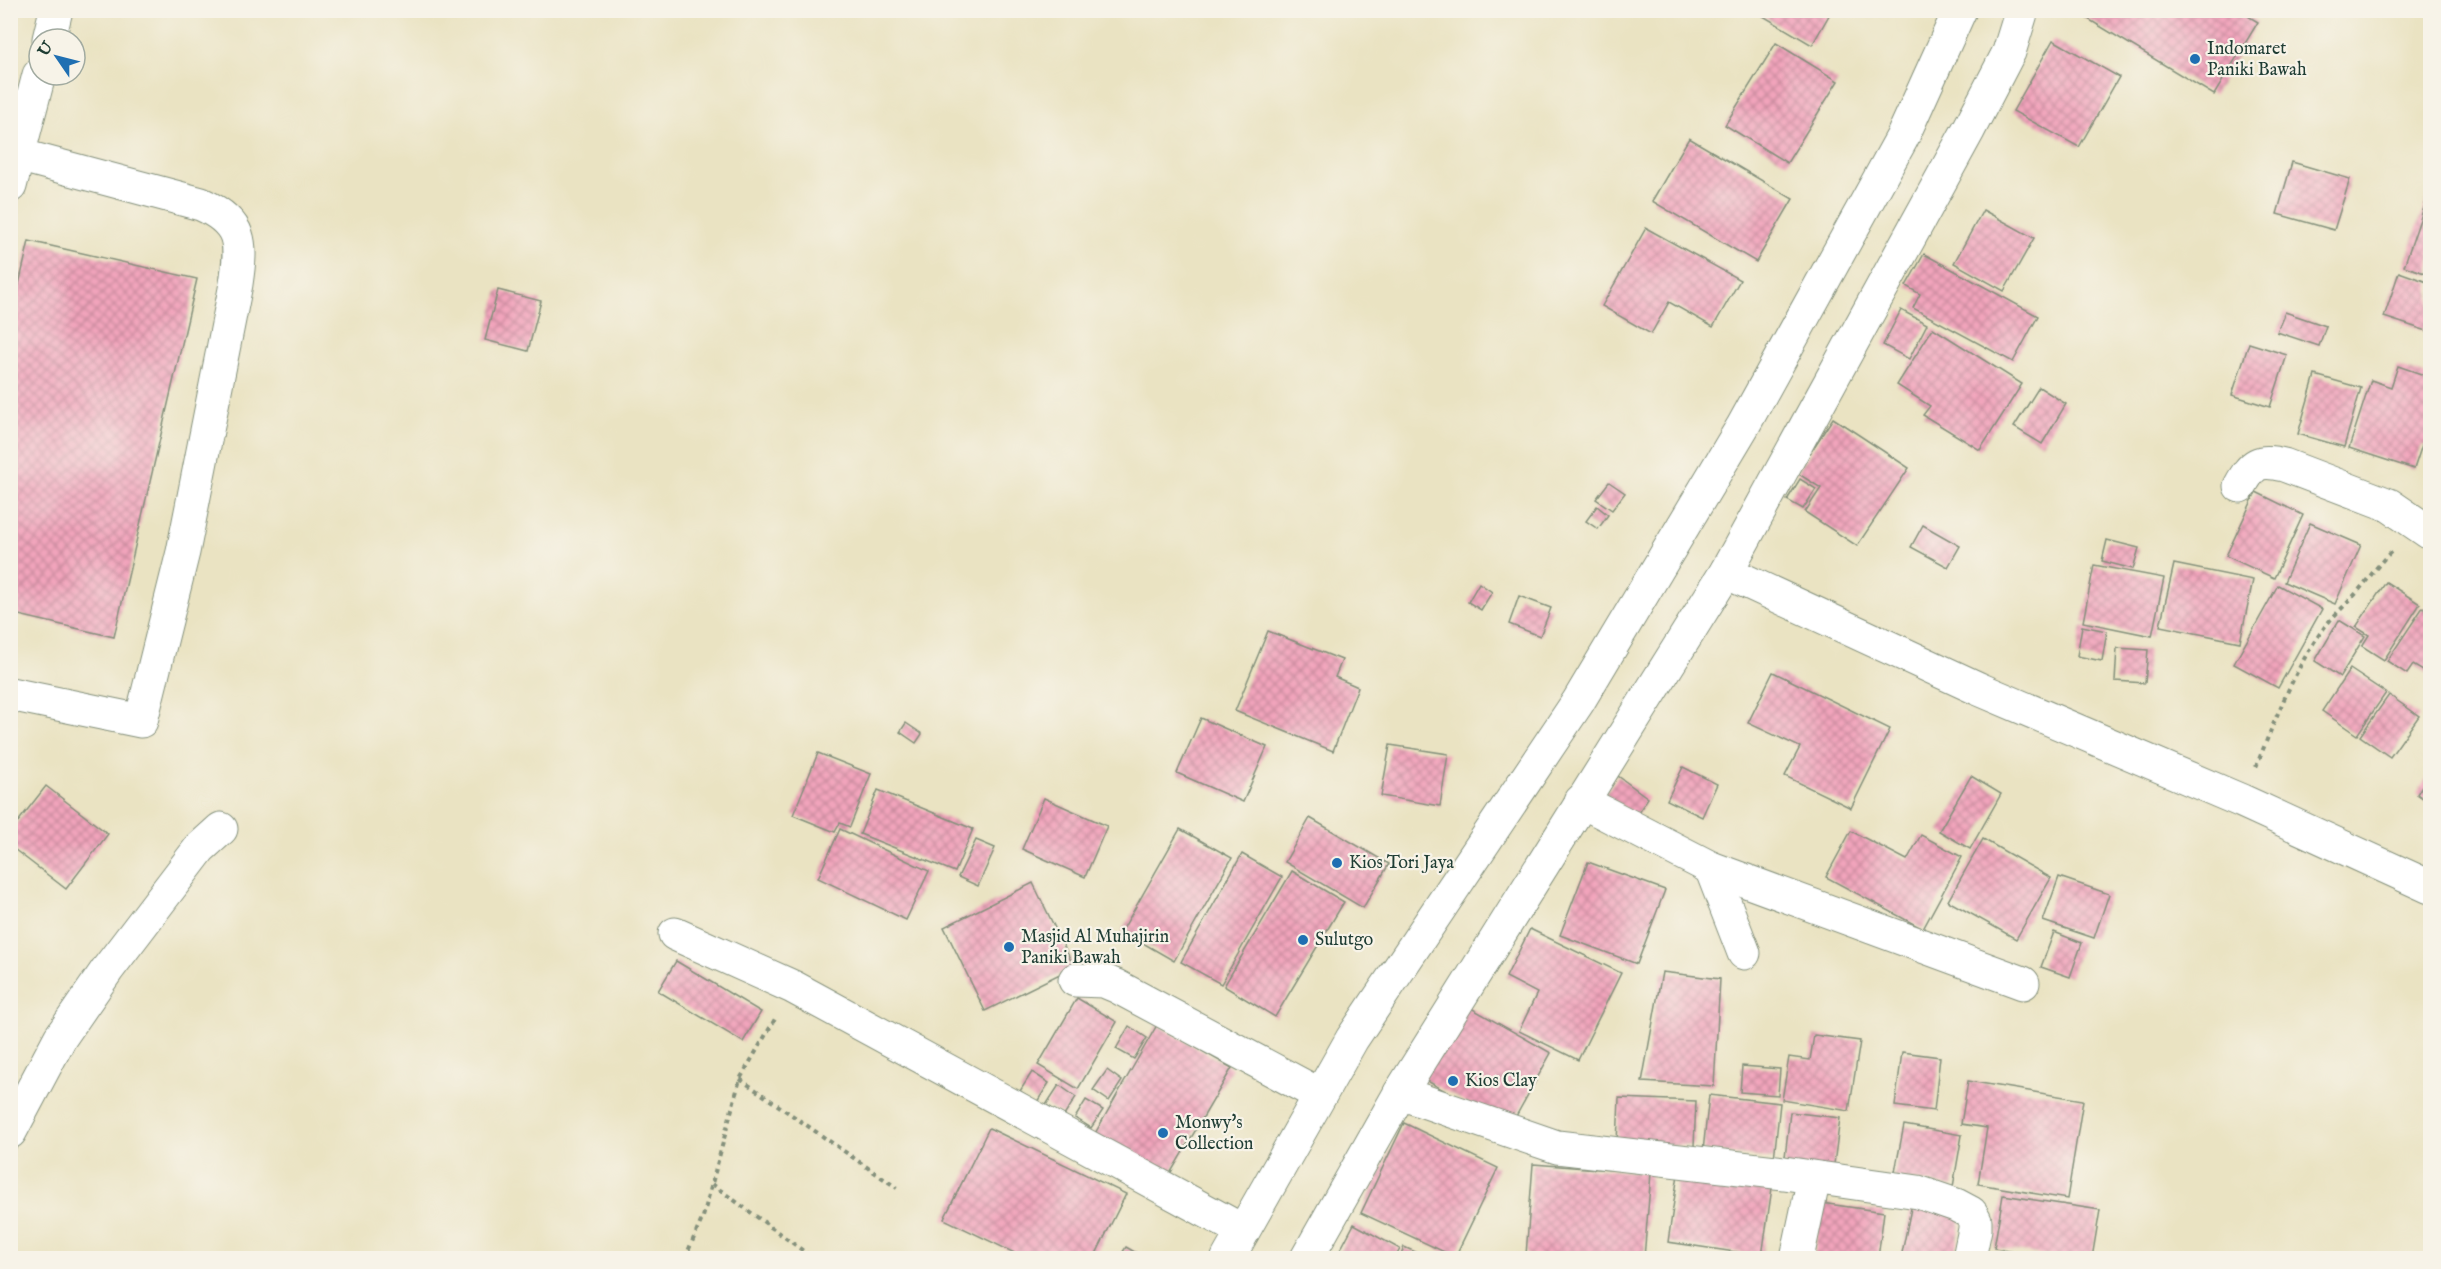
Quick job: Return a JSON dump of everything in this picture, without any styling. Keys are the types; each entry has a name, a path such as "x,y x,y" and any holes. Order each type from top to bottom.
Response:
{"main road":[{"path":"52,27 56,10"},
{"path":"675,934 794,987 1235,1245 1352,1039 1578,702 1737,436 1902,138 1960,10"},
{"path":"1307,1258 1400,1093 1726,572 1969,129 2009,52 2022,10"},
{"path":"10,186 36,87"},
{"path":"10,694 141,721 183,552 236,284 241,248 235,229 220,212 201,204 18,155"},
{"path":"2240,486 2249,470 2266,461 2299,470 2427,520"},
{"path":"1726,572 1979,688 2242,801 2430,887"},
{"path":"1581,801 1711,868 2023,983"},
{"path":"10,1132 60,1038 93,989 200,848 221,829"},
{"path":"1711,868 1744,953"},
{"path":"1075,980 1104,981 1116,986 1320,1095"},
{"path":"1400,1093 1557,1147 1918,1192 1964,1209 1971,1214 1975,1220 1969,1258"},
{"path":"1797,1258 1814,1178"}],"path":[{"path":"2242,801 2281,706 2327,624 2359,590 2378,565 2427,520"},
{"path":"685,1258 703,1217 740,1079 794,987"},
{"path":"740,1079 897,1188"},
{"path":"712,1184 813,1258"}],"building":[{"path":"1753,10 1832,10 1812,45"},
{"name":"Indomaret Paniki Bawah","path":"2087,10 2238,10 2258,22 2214,95 2083,16"},
{"path":"2053,40 2119,77 2079,147 2013,111"},
{"path":"1776,43 1838,81 1787,163 1725,125"},
{"path":"1689,138 1793,199 1756,262 1652,201"},
{"path":"2292,162 2350,179 2334,230 2277,214"},
{"path":"2428,196 2430,197 2430,275 2404,266"},
{"path":"1983,210 2034,238 2004,291 1954,263"},
{"path":"1646,228 1740,280 1713,327 1669,302 1651,334 1602,306"},
{"path":"29,241 197,279 114,637 10,613 10,323"},
{"path":"1924,254 2038,316 2013,362 1913,308 1920,294 1906,286"},
{"path":"2399,272 2430,283 2430,332 2384,317"},
{"path":"498,290 541,301 528,351 485,340"},
{"path":"1901,310 1927,324 1909,359 1883,345"},
{"path":"2285,312 2326,326 2319,346 2277,332"},
{"path":"1933,328 2022,384 1980,450 1923,415 1930,406 1897,385"},
{"path":"2249,343 2287,355 2270,407 2232,395"},
{"path":"2398,366 2430,377 2430,447 2422,445 2414,469 2349,448 2371,380 2391,387"},
{"path":"2315,375 2361,388 2344,447 2298,434"},
{"path":"2039,387 2066,404 2042,444 2014,427"},
{"path":"1833,418 1909,468 1857,546 1805,512 1821,488 1797,473"},
{"path":"1800,479 1816,489 1803,509 1787,500"},
{"path":"1609,482 1625,493 1612,510 1596,499"},
{"path":"2256,492 2303,515 2274,578 2226,556"},
{"path":"1597,506 1608,515 1598,529 1586,521"},
{"path":"2310,523 2361,545 2335,604 2284,582"},
{"path":"1923,525 1960,546 1948,567 1911,547"},
{"path":"2107,540 2139,548 2133,569 2102,561"},
{"path":"2174,564 2253,580 2240,642 2160,626"},
{"path":"2094,565 2164,578 2152,636 2083,622"},
{"path":"2386,582 2420,604 2384,660 2362,646 2369,635 2356,627"},
{"path":"1479,583 1492,592 1481,610 1468,602"},
{"path":"2278,585 2322,609 2278,688 2234,664"},
{"path":"1519,596 1551,608 1540,636 1509,624"},
{"path":"2423,607 2430,612 2430,670 2428,674 2413,665 2407,674 2387,661"},
{"path":"2339,620 2365,636 2340,677 2315,661"},
{"path":"2082,626 2107,631 2102,661 2077,656"},
{"path":"1268,631 1342,660 1335,677 1358,687 1333,751 1235,711"},
{"path":"2117,648 2148,650 2145,683 2115,681"},
{"path":"2350,669 2386,693 2357,735 2322,711"},
{"path":"1773,672 1890,729 1851,808 1785,776 1800,747 1748,723"},
{"path":"2389,695 2419,716 2390,757 2360,736"},
{"path":"1201,718 1267,747 1243,802 1177,773"},
{"path":"906,723 922,734 916,743 900,732"},
{"path":"1390,745 1448,754 1440,806 1381,796"},
{"path":"818,753 871,774 850,827 840,823 835,832 793,815"},
{"path":"1683,767 1717,784 1702,817 1667,800"},
{"path":"2430,773 2430,803 2417,794"},
{"path":"1618,776 1648,798 1636,816 1605,794"},
{"path":"1971,776 2001,794 1970,849 1939,831"},
{"path":"46,786 108,834 66,889 10,846 10,832"},
{"path":"878,790 973,829 955,872 860,834"},
{"path":"1044,798 1107,826 1085,877 1022,849"},
{"name":"Kios Tori Jaya","path":"1310,818 1389,864 1363,908 1285,862"},
{"path":"840,829 929,871 906,920 818,878"},
{"path":"1180,829 1232,858 1174,961 1122,931"},
{"path":"1851,831 1907,860 1921,835 1962,857 1923,929 1826,877"},
{"path":"1983,839 2051,878 2016,939 1948,901"},
{"path":"976,840 995,848 978,886 958,877"},
{"path":"1242,854 1282,877 1221,984 1181,962"},
{"path":"1588,862 1665,890 1637,964 1560,935"},
{"path":"1292,871 1344,902 1275,1017 1224,986"},
{"path":"2059,877 2109,894 2094,938 2043,921"},
{"name":"Masjid Al Muhajirin Paniki Bawah","path":"1033,883 1074,967 985,1011 944,927"},
{"path":"1530,929 1621,973 1578,1060 1519,1031 1537,993 1506,977"},
{"path":"2054,932 2082,943 2070,977 2041,967"},
{"path":"676,961 761,1012 743,1042 658,991"},
{"path":"1662,972 1720,979 1714,1086 1642,1082"},
{"path":"1077,998 1117,1022 1078,1089 1038,1065"},
{"path":"1462,1003 1551,1053 1510,1127 1420,1077"},
{"path":"1157,1025 1232,1068 1167,1179 1093,1137"},
{"path":"1129,1026 1147,1038 1134,1059 1116,1049"},
{"path":"1814,1035 1860,1041 1849,1111 1782,1100 1789,1057 1810,1060"},
{"path":"1902,1052 1940,1057 1934,1111 1895,1106"},
{"path":"1742,1066 1780,1069 1778,1095 1740,1092"},
{"path":"1107,1070 1122,1081 1109,1101 1093,1090"},
{"path":"1032,1072 1049,1083 1037,1102 1020,1091"},
{"path":"1968,1081 2083,1100 2067,1199 1978,1184 1987,1128 1961,1124"},
{"path":"1059,1085 1076,1097 1064,1116 1046,1105"},
{"path":"1709,1095 1780,1103 1774,1159 1703,1151"},
{"path":"1619,1098 1696,1101 1694,1146 1617,1143"},
{"path":"1086,1100 1103,1110 1091,1128 1075,1118"},
{"path":"1790,1112 1840,1118 1833,1172 1784,1166"},
{"path":"1404,1123 1498,1168 1455,1257 1361,1213"},
{"path":"1904,1125 1962,1135 1953,1187 1894,1177"},
{"path":"989,1128 1126,1194 1094,1258 1025,1258 944,1219"},
{"path":"1533,1164 1651,1173 1644,1258 1526,1255"},
{"path":"1678,1174 1772,1188 1762,1256 1668,1242"},
{"path":"2003,1195 2100,1210 2092,1258 2064,1258 1994,1248"},
{"path":"1821,1203 1884,1212 1878,1258 1814,1258"},
{"path":"1912,1203 1962,1212 1954,1258 1901,1258"},
{"path":"1354,1224 1400,1249 1395,1258 1336,1258"},
{"path":"1126,1247 1145,1258 1119,1258"},
{"path":"1404,1247 1429,1258 1400,1258"}],"place":[{"name":"Indomaret Paniki Bawah","path":"2195,59"},
{"name":"Kios Tori Jaya","path":"1337,863"},
{"name":"Sulutgo","path":"1303,940"},
{"name":"Masjid Al Muhajirin Paniki Bawah","path":"1009,947"},
{"name":"Kios Clay","path":"1453,1081"},
{"name":"Monwy's Collection","path":"1163,1133"}]}
